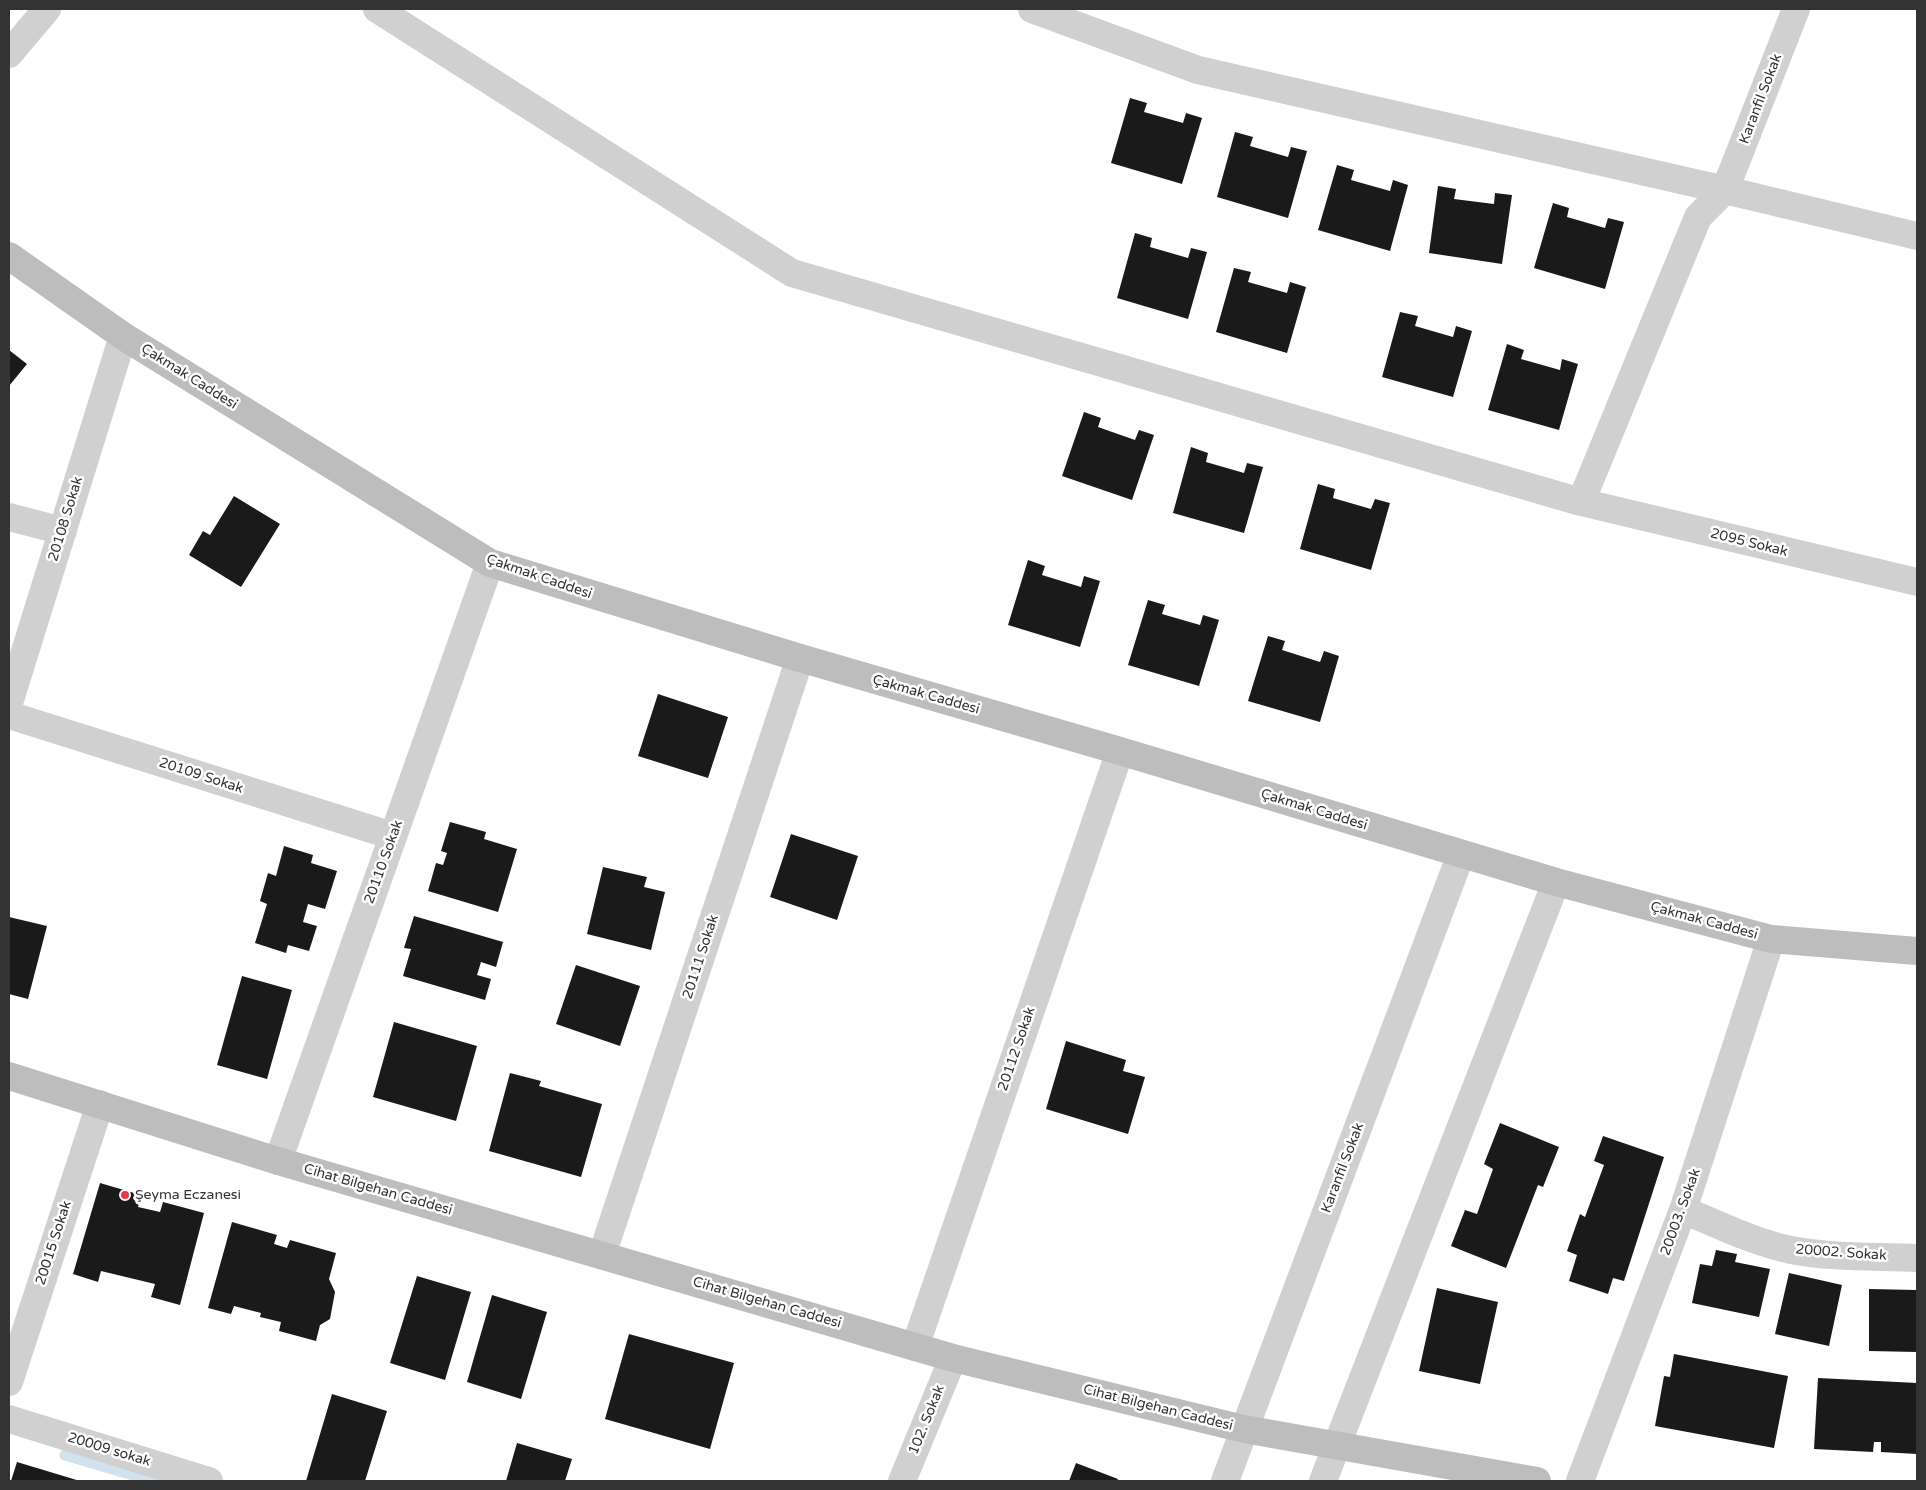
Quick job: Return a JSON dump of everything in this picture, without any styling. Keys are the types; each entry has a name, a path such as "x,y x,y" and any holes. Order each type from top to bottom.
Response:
{"main road":[{"name":"Çakmak Caddesi","path":"9,256 123,336 490,563 800,658 1120,751 1556,882 1772,940 1917,951"},
{"name":"Cihat Bilgehan Caddesi","path":"9,1076 278,1161 953,1358 1244,1430 1537,1481"}],"street":[{"path":"9,54 47,9"},
{"name":"2095 Sokak","path":"377,9 792,273 1581,502 1917,582"},
{"path":"1032,9 1198,70 1725,190 1917,236"},
{"name":"Karanfil Sokak","path":"1725,190 1796,9"},
{"path":"1581,502 1698,217 1725,190"},
{"name":"20108 Sokak","path":"9,703 123,336"},
{"path":"9,517 63,531"},
{"name":"20110 Sokak","path":"278,1161 490,563"},
{"name":"20111 Sokak","path":"602,1255 800,658"},
{"name":"20109 Sokak","path":"9,715 393,836"},
{"name":"20112 Sokak","path":"915,1347 1120,751"},
{"name":"Karanfil Sokak","path":"1225,1481 1461,854"},
{"path":"1323,1481 1556,882"},
{"name":"20003. Sokak","path":"1580,1481 1683,1210 1772,940"},
{"name":"20015 Sokak","path":"9,1382 100,1104"},
{"name":"20002. Sokak","path":"1683,1210 1759,1242 1791,1250 1827,1254 1917,1258"},
{"name":"102. Sokak","path":"902,1481 953,1358"},
{"name":"20009 sokak","path":"9,1419 209,1481"}],"building":[{"path":"1130,98 1147,103 1144,112 1183,123 1186,113 1202,118 1182,184 1111,163"},
{"path":"1235,132 1253,137 1250,146 1288,157 1291,147 1307,151 1288,218 1217,197"},
{"path":"1337,165 1354,170 1351,180 1390,191 1393,180 1408,185 1390,251 1318,230"},
{"path":"1438,186 1456,189 1454,199 1494,204 1495,193 1512,195 1502,264 1429,253"},
{"path":"1553,203 1569,208 1567,217 1605,228 1608,218 1624,222 1605,289 1534,268"},
{"path":"1135,233 1152,238 1150,247 1188,258 1191,248 1207,252 1188,319 1117,298"},
{"path":"1234,268 1251,272 1248,282 1287,293 1290,282 1306,287 1287,353 1216,332"},
{"path":"1400,312 1418,316 1415,326 1453,337 1456,326 1472,331 1453,397 1382,377"},
{"path":"1507,344 1524,350 1521,359 1560,370 1562,359 1578,364 1559,430 1488,410"},
{"path":"9,350 27,364 9,386"},
{"path":"1084,412 1101,418 1098,427 1135,440 1139,430 1154,435 1132,500 1062,476"},
{"path":"1191,447 1208,453 1206,462 1244,473 1247,463 1263,467 1244,533 1173,513"},
{"path":"1318,484 1335,489 1333,498 1371,509 1375,499 1390,503 1371,570 1300,549"},
{"path":"234,496 280,524 241,587 189,555 203,531 210,535"},
{"path":"1028,560 1045,566 1042,575 1081,587 1084,576 1100,581 1080,647 1008,625"},
{"path":"1148,600 1165,605 1162,614 1200,625 1203,615 1219,620 1199,686 1128,665"},
{"path":"1268,636 1285,641 1282,650 1320,662 1324,651 1339,656 1320,722 1248,701"},
{"path":"658,694 728,717 708,778 638,756"},
{"path":"450,822 486,832 484,839 517,849 498,912 428,891 436,863 443,865 447,853 441,851"},
{"path":"791,834 858,856 837,920 770,897"},
{"path":"284,846 313,855 311,863 337,871 325,909 308,904 303,922 317,926 309,951 288,945 286,953 255,943 267,904 260,901 268,873 276,876"},
{"path":"603,867 647,877 644,887 665,892 651,950 587,934"},
{"path":"414,916 503,942 496,967 481,962 477,975 491,979 485,1000 403,976 411,949 404,948"},
{"path":"9,917 47,926 28,999 9,994"},
{"path":"576,965 640,986 620,1046 556,1024"},
{"path":"242,976 292,990 267,1079 217,1065"},
{"path":"394,1022 477,1046 456,1121 373,1097"},
{"path":"1066,1041 1126,1060 1123,1071 1145,1077 1128,1134 1046,1109"},
{"path":"510,1073 541,1081 539,1086 602,1104 581,1177 489,1151"},
{"path":"1500,1123 1559,1147 1543,1187 1538,1185 1506,1268 1451,1246 1465,1210 1477,1214 1493,1169 1484,1164"},
{"path":"1603,1136 1664,1157 1624,1281 1613,1278 1608,1294 1569,1281 1577,1255 1567,1251 1580,1214 1585,1217 1604,1165 1594,1161"},
{"path":"100,1183 141,1195 138,1207 160,1212 163,1202 204,1213 180,1305 151,1297 155,1284 101,1271 98,1282 73,1274"},
{"path":"232,1222 277,1235 274,1244 287,1248 290,1240 336,1253 329,1279 335,1292 330,1319 320,1325 316,1341 279,1331 281,1322 260,1317 261,1313 234,1306 231,1314 208,1308"},
{"path":"1716,1250 1737,1254 1735,1262 1770,1269 1759,1317 1692,1303 1700,1264 1712,1266"},
{"path":"1789,1273 1842,1285 1829,1346 1775,1334"},
{"path":"417,1276 471,1292 445,1380 390,1363"},
{"path":"1437,1288 1498,1302 1480,1384 1419,1371"},
{"path":"1869,1289 1917,1290 1917,1352 1869,1351"},
{"path":"492,1295 547,1312 521,1399 467,1382"},
{"path":"629,1334 734,1363 710,1449 605,1419"},
{"path":"1674,1354 1788,1376 1774,1448 1655,1426 1664,1376 1670,1377"},
{"path":"1818,1378 1917,1383 1917,1454 1881,1452 1881,1442 1874,1442 1873,1452 1814,1449"},
{"path":"332,1394 387,1411 365,1481 306,1481"},
{"path":"517,1443 572,1459 565,1481 506,1481"},
{"path":"17,1462 80,1481 11,1481"},
{"path":"1076,1463 1118,1479 1117,1481 1069,1481"}],"waterway":[{"path":"65,1455 153,1481"}],"place":[{"name":"Şeyma Eczanesi","path":"125,1195"}]}
